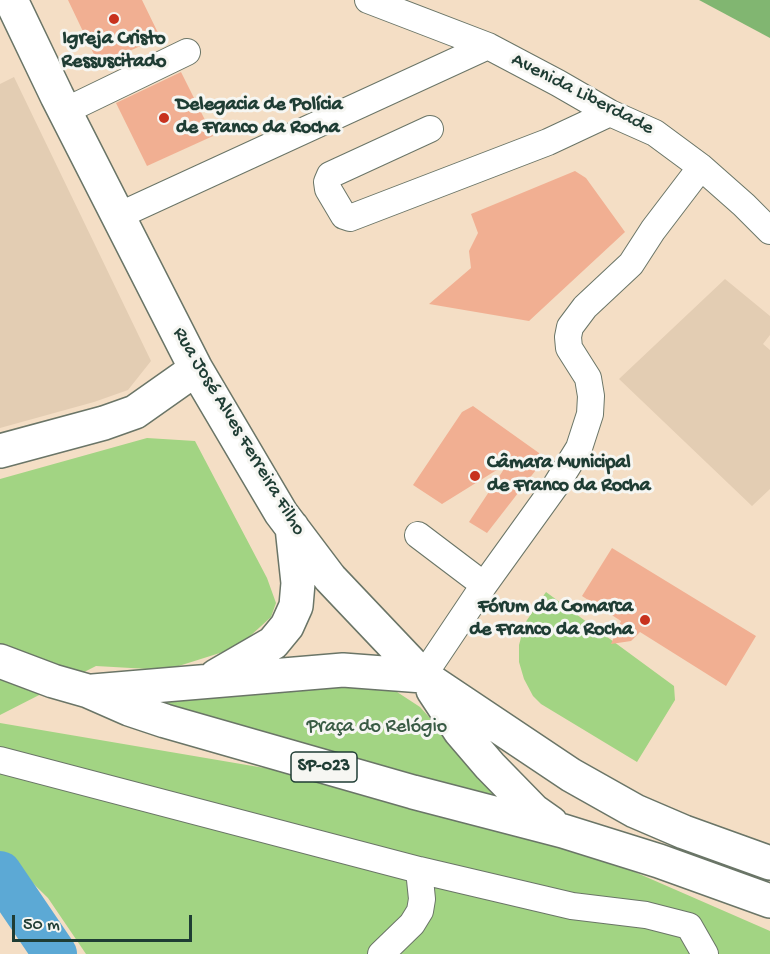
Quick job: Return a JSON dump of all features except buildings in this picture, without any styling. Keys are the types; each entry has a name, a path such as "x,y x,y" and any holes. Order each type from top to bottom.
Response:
{"main road":[{"name":"Rua José Alves Ferreira Filho","path":"11,0 196,369 281,513 330,578 423,676 571,775 626,806 684,832 770,862"},
{"path":"0,451 104,423 135,412 196,369"},
{"path":"205,682 273,643 287,626 296,606 298,583 291,526"},
{"name":"SP-023","path":"0,661 53,681 88,691 129,709 165,721 413,792 563,831 659,861 770,901"},
{"name":"SP-023","path":"88,691 343,670 423,676"},
{"path":"423,676 460,731 490,766 534,811 563,831"}],"street":[{"name":"Avenida Liberdade","path":"368,0 488,46 610,113 655,133 701,167 770,231"},
{"path":"118,216 488,46"},
{"path":"65,111 186,52"},
{"path":"430,129 330,175 327,182 328,189 344,216 350,218 548,142 610,113"},
{"path":"423,676 484,585 556,485 579,448 590,414 591,396 588,378 569,348 570,327 585,307 631,264 653,230 701,167"},
{"path":"418,535 484,585"},
{"path":"0,760 418,870 572,906 646,915 689,926 705,954"},
{"path":"381,954 412,924 420,911 422,899 418,870"}],"shaded area":[{"path":"14,77 151,361 128,390 94,402 0,428 0,84"},
{"path":"725,279 770,316 770,335 763,344 770,350 770,489 752,506 619,379"}],"green space":[{"path":"699,0 770,0 770,38"},
{"path":"147,438 195,441 267,578 276,603 271,617 248,638 223,652 166,670 96,666 0,715 0,479"},
{"path":"546,592 674,686 675,700 637,762 541,704 533,696 524,679 519,662 519,645 525,623"},
{"name":"Praça do Relógio","path":"322,684 394,690 420,707 497,798 166,709 163,702 163,700"},
{"path":"0,723 388,789 550,835 770,931 770,954 86,954 48,898 0,851"}],"waterway":[{"path":"0,873 55,954"}],"place":[{"name":"Igreja Cristo Ressuscitado","path":"114,19"},
{"name":"Delegacia de Polícia de Franco da Rocha","path":"164,118"},
{"name":"Câmara Municipal de Franco da Rocha","path":"475,476"},
{"name":"Fórum da Comarca de Franco da Rocha","path":"645,620"}]}
